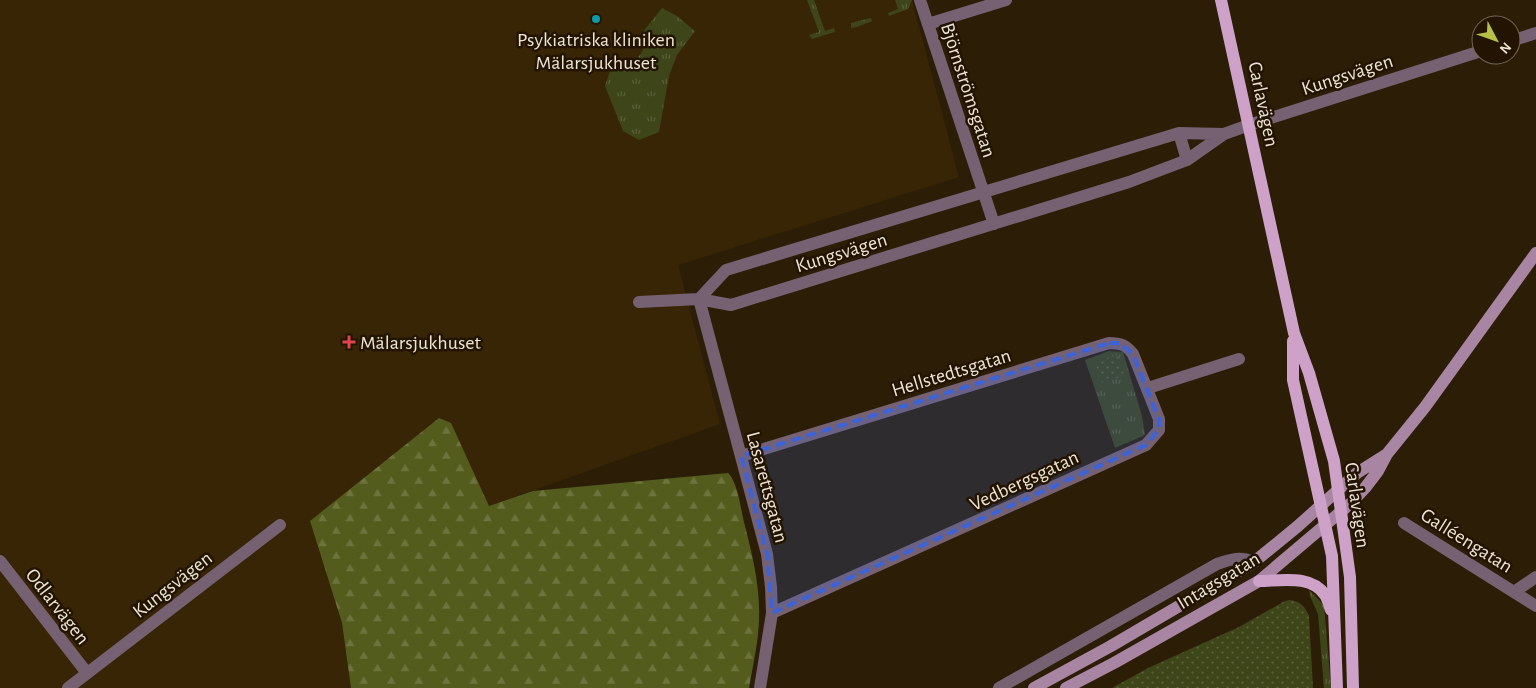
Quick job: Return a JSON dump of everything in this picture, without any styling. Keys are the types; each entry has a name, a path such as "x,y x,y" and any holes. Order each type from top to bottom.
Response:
{"main road":[{"name":"Carlavägen","path":"1222,0 1294,333 1309,373 1334,461 1342,512 1351,595 1352,688"},
{"name":"Intagsgatan","path":"1066,688 1259,581 1342,512 1378,471 1388,454 1425,407 1536,253"},
{"name":"Carlavägen","path":"1294,333 1292,380 1332,556 1337,688"},
{"name":"Intagsgatan","path":"1034,688 1111,646 1254,562 1322,506 1357,472 1388,454"},
{"path":"1259,581 1304,580 1318,587 1326,596 1335,621"}],"street":[{"name":"Björnströmsgatan","path":"920,0 982,192"},
{"path":"928,24 1006,0"},
{"path":"1521,38 1536,34"},
{"name":"Kungsvägen","path":"639,302 699,299 731,305 1129,182 1187,160 1224,134 1249,124 1471,54"},
{"path":"1179,133 1187,160"},
{"name":"Kungsvägen","path":"699,299 726,270 1179,133 1224,134"},
{"path":"982,192 994,224"},
{"name":"Lasarettsgatan","path":"699,299 766,554 771,586 772,613 760,688"},
{"name":"Hellstedtsgatan","path":"741,456 1108,343 1120,343 1128,347 1148,388"},
{"path":"1148,388 1239,360"},
{"name":"Vedbergsgatan","path":"772,613 1146,444 1159,430 1159,419 1148,388"},
{"name":"Galléengatan","path":"1404,523 1536,606"},
{"name":"Kungsvägen","path":"68,688 280,525"},
{"name":"Intagsgatan","path":"999,688 1218,564 1230,559 1244,558 1254,562"},
{"name":"Odlarvägen","path":"0,561 88,673"},
{"path":"1514,592 1536,577"}],"highlighted area":[{"path":"1109,343 1120,343 1133,354 1159,419 1159,430 1146,445 772,613 767,554 741,456"}],"shaded area":[{"name":"Mälarsjukhuset","path":"0,0 912,0 959,177 678,265 720,424 489,506 451,424 310,521 342,623 351,688 0,688"}],"green space":[{"path":"807,0 814,0 825,31 834,28 835,32 812,39 809,35 819,32"},
{"path":"895,0 912,0 908,9 889,16 888,13 898,9"},
{"path":"662,8 677,16 695,31 677,55 669,76 659,132 639,140 623,131 605,86 611,68 631,61 641,54 644,42 642,33"},
{"path":"871,18 872,21 851,28 851,23"},
{"path":"1109,351 1123,352 1142,416 1145,435 1115,448 1085,360"},
{"path":"1118,355 1125,376 1100,383 1095,361"},
{"path":"439,418 451,423 489,506 533,491 728,473 733,480 738,496 758,591 758,634 749,688 351,688 342,623 310,521"},
{"path":"1309,590 1324,605 1331,688 1324,688 1318,614"},
{"path":"1289,600 1302,605 1309,616 1313,688 1112,688 1148,668 1239,627"}],"place":[{"name":"Psykiatriska kliniken Mälarsjukhuset","path":"596,19"},
{"name":"Mälarsjukhuset","path":"349,342"}]}
